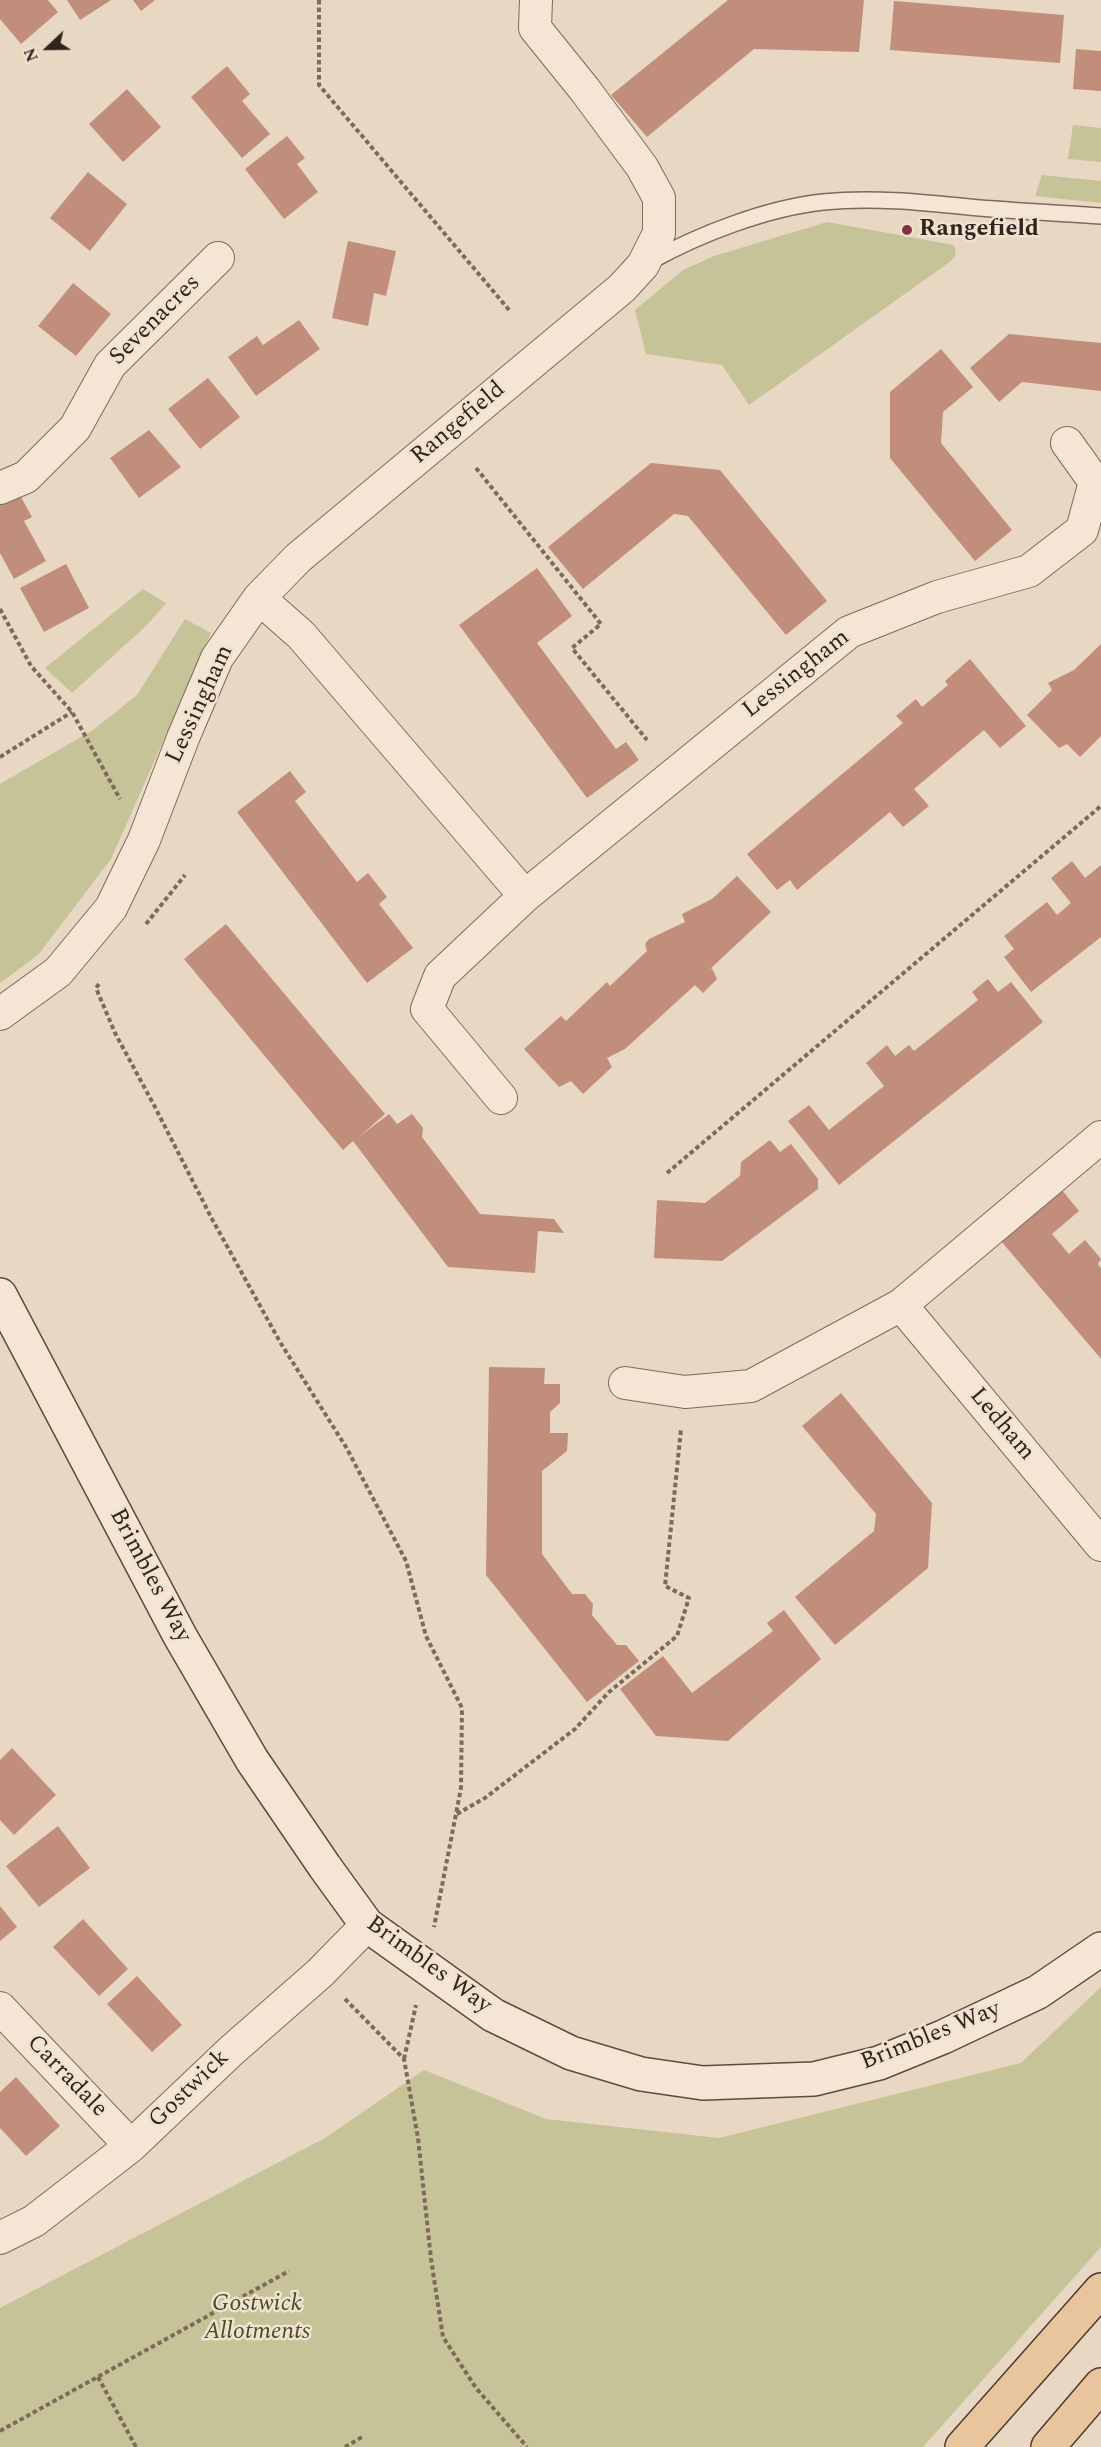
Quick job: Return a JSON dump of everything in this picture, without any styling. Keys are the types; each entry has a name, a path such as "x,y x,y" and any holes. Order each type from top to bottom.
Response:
{"main road":[{"path":"962,2447 1101,2290"},
{"path":"1048,2447 1101,2385"}],"street":[{"name":"Rangefield","path":"259,598 298,558 622,288 643,265 658,233 659,198 642,167 536,28 536,0"},
{"name":"Sevenacres","path":"0,488 26,477 75,428 110,365 218,258"},
{"name":"Lessingham","path":"501,1098 427,1009 440,976 525,896 849,632 937,597 1029,571 1082,530 1095,482 1067,443"},
{"path":"259,598 301,635 525,896"},
{"name":"Lessingham","path":"0,1014 58,972 111,908 144,840 217,658 259,598"},
{"path":"625,1383 685,1392 751,1386 901,1305 1101,1137"},
{"name":"Brimbles Way","path":"0,1295 192,1656 252,1760 367,1926 493,2015 570,2053 641,2074 703,2083 764,2083 814,2079 890,2058 943,2037 1038,1992 1101,1949"},
{"name":"Ledham","path":"901,1305 1101,1545"},
{"name":"Gostwick","path":"0,2238 34,2221 131,2146 231,2051 320,1973 367,1926"},
{"name":"Carradale","path":"0,2008 131,2146"}],"lane":[{"path":"643,265 676,247 727,227 773,212 822,202 910,200 969,207 1101,216"}],"path":[{"path":"319,0 319,85 510,311"},
{"path":"476,468 601,624 572,648 647,740"},
{"path":"0,609 31,666 72,711 123,806"},
{"path":"0,757 72,711"},
{"path":"667,1173 1101,806"},
{"path":"140,932 185,876"},
{"path":"104,978 96,988 115,1033 212,1219 280,1342 346,1447 406,1561 426,1636 462,1708 460,1788 456,1814 446,1872 404,2060 418,2138 431,2259 443,2337 476,2388 527,2447"},
{"path":"456,1814 485,1798 575,1729 609,1692 677,1636 689,1598 665,1586 685,1392"},
{"path":"337,1991 404,2060"},
{"path":"0,2431 289,2271"},
{"path":"98,2377 136,2447"},
{"path":"345,2447 362,2437"}],"green space":[{"path":"1073,125 1101,128 1101,162 1068,159"},
{"path":"1042,175 1101,181 1101,203 1035,196"},
{"path":"827,222 954,245 956,254 951,261 749,405 722,365 646,354 635,310 683,270 714,256"},
{"path":"143,589 166,603 146,626 72,693 45,668"},
{"path":"185,619 211,633 111,859 38,955 0,983 0,784 93,730 137,695"},
{"name":"Gostwick Allotments","path":"1101,1987 1101,2247 923,2447 0,2447 0,2308 325,2138 424,2070 546,2119 719,2138 1021,2063"}],"building":[{"path":"0,0 48,0 58,12 21,44 0,19"},
{"path":"67,0 111,0 80,20"},
{"path":"133,0 155,0 141,11"},
{"path":"728,0 864,0 859,52 754,49 647,137 611,95"},
{"path":"894,1 1064,15 1060,63 890,50"},
{"path":"1076,49 1101,51 1101,91 1073,89"},
{"path":"227,66 250,94 242,101 270,134 242,158 191,97"},
{"path":"127,89 161,127 123,162 89,124"},
{"path":"287,136 305,158 297,164 318,192 284,219 245,169"},
{"path":"88,172 127,204 90,251 50,218"},
{"path":"348,241 396,251 386,296 374,293 368,326 332,318"},
{"path":"73,283 111,314 76,356 38,326"},
{"path":"299,320 320,349 256,396 228,357 257,336 263,345"},
{"path":"1009,334 1101,343 1101,391 1022,382 999,402 970,368"},
{"path":"941,349 973,387 943,412 941,443 1012,530 975,561 890,458 890,392"},
{"path":"208,378 240,417 200,449 168,409"},
{"path":"149,430 181,467 139,498 110,458"},
{"path":"651,463 720,470 827,601 786,635 688,516 674,514 583,589 548,547"},
{"path":"16,488 32,517 24,521 46,561 14,579 0,553 0,496"},
{"path":"66,564 89,608 44,632 20,588"},
{"path":"537,568 572,616 537,643 616,749 626,742 639,760 587,798 459,625"},
{"path":"1101,644 1101,736 1080,757 1067,744 1059,748 1027,715 1052,690 1048,683 1074,670"},
{"path":"970,659 1026,726 1000,748 984,730 914,789 929,806 903,827 890,812 797,890 790,880 777,890 747,854 903,723 896,716 916,699 922,707 948,685 945,681"},
{"path":"290,771 306,792 295,801 357,882 368,873 387,897 379,904 413,948 367,983 237,812"},
{"path":"1072,861 1085,878 1101,865 1101,937 1031,992 1004,957 1014,949 1004,936 1047,902 1057,915 1071,903 1051,878"},
{"path":"737,876 771,912 709,970 712,968 717,979 703,993 695,985 625,1049 607,1058 612,1067 583,1094 571,1081 559,1087 524,1049 561,1016 566,1021 607,982 610,986 647,951 645,944 649,939 685,922 682,914 712,899"},
{"path":"226,924 385,1114 360,1136 389,1114 397,1124 412,1114 423,1128 422,1137 480,1214 554,1219 564,1233 538,1231 535,1273 448,1267 353,1141 343,1150 184,959"},
{"path":"988,979 998,992 1011,982 1043,1022 839,1185 788,1121 809,1105 829,1130 884,1086 866,1063 887,1045 895,1056 909,1045 914,1051 978,1000 972,992"},
{"path":"770,1140 780,1152 791,1144 818,1179 818,1189 722,1261 654,1258 657,1200 705,1203 740,1176 741,1162"},
{"path":"1062,1190 1079,1211 1052,1234 1069,1254 1085,1240 1101,1259 1098,1264 1101,1268 1101,1359 1001,1241"},
{"path":"489,1367 545,1368 544,1384 560,1384 560,1403 550,1412 550,1433 568,1433 567,1451 542,1471 542,1554 572,1594 585,1594 593,1604 592,1615 617,1645 626,1645 639,1661 587,1702 486,1575"},
{"path":"841,1393 932,1503 928,1568 835,1645 795,1597 874,1531 876,1514 802,1426"},
{"path":"784,1610 821,1659 728,1741 656,1736 620,1689 663,1656 692,1693 773,1631 767,1623"},
{"path":"12,1748 56,1795 14,1835 0,1820 0,1760"},
{"path":"58,1826 90,1868 39,1907 6,1866"},
{"path":"0,1906 17,1927 0,1941"},
{"path":"83,1919 128,1969 99,1996 53,1947"},
{"path":"137,1976 182,2025 152,2052 107,2004"},
{"path":"16,2077 60,2126 26,2156 0,2128 0,2092"}],"place":[{"name":"Rangefield","path":"907,230"}]}
